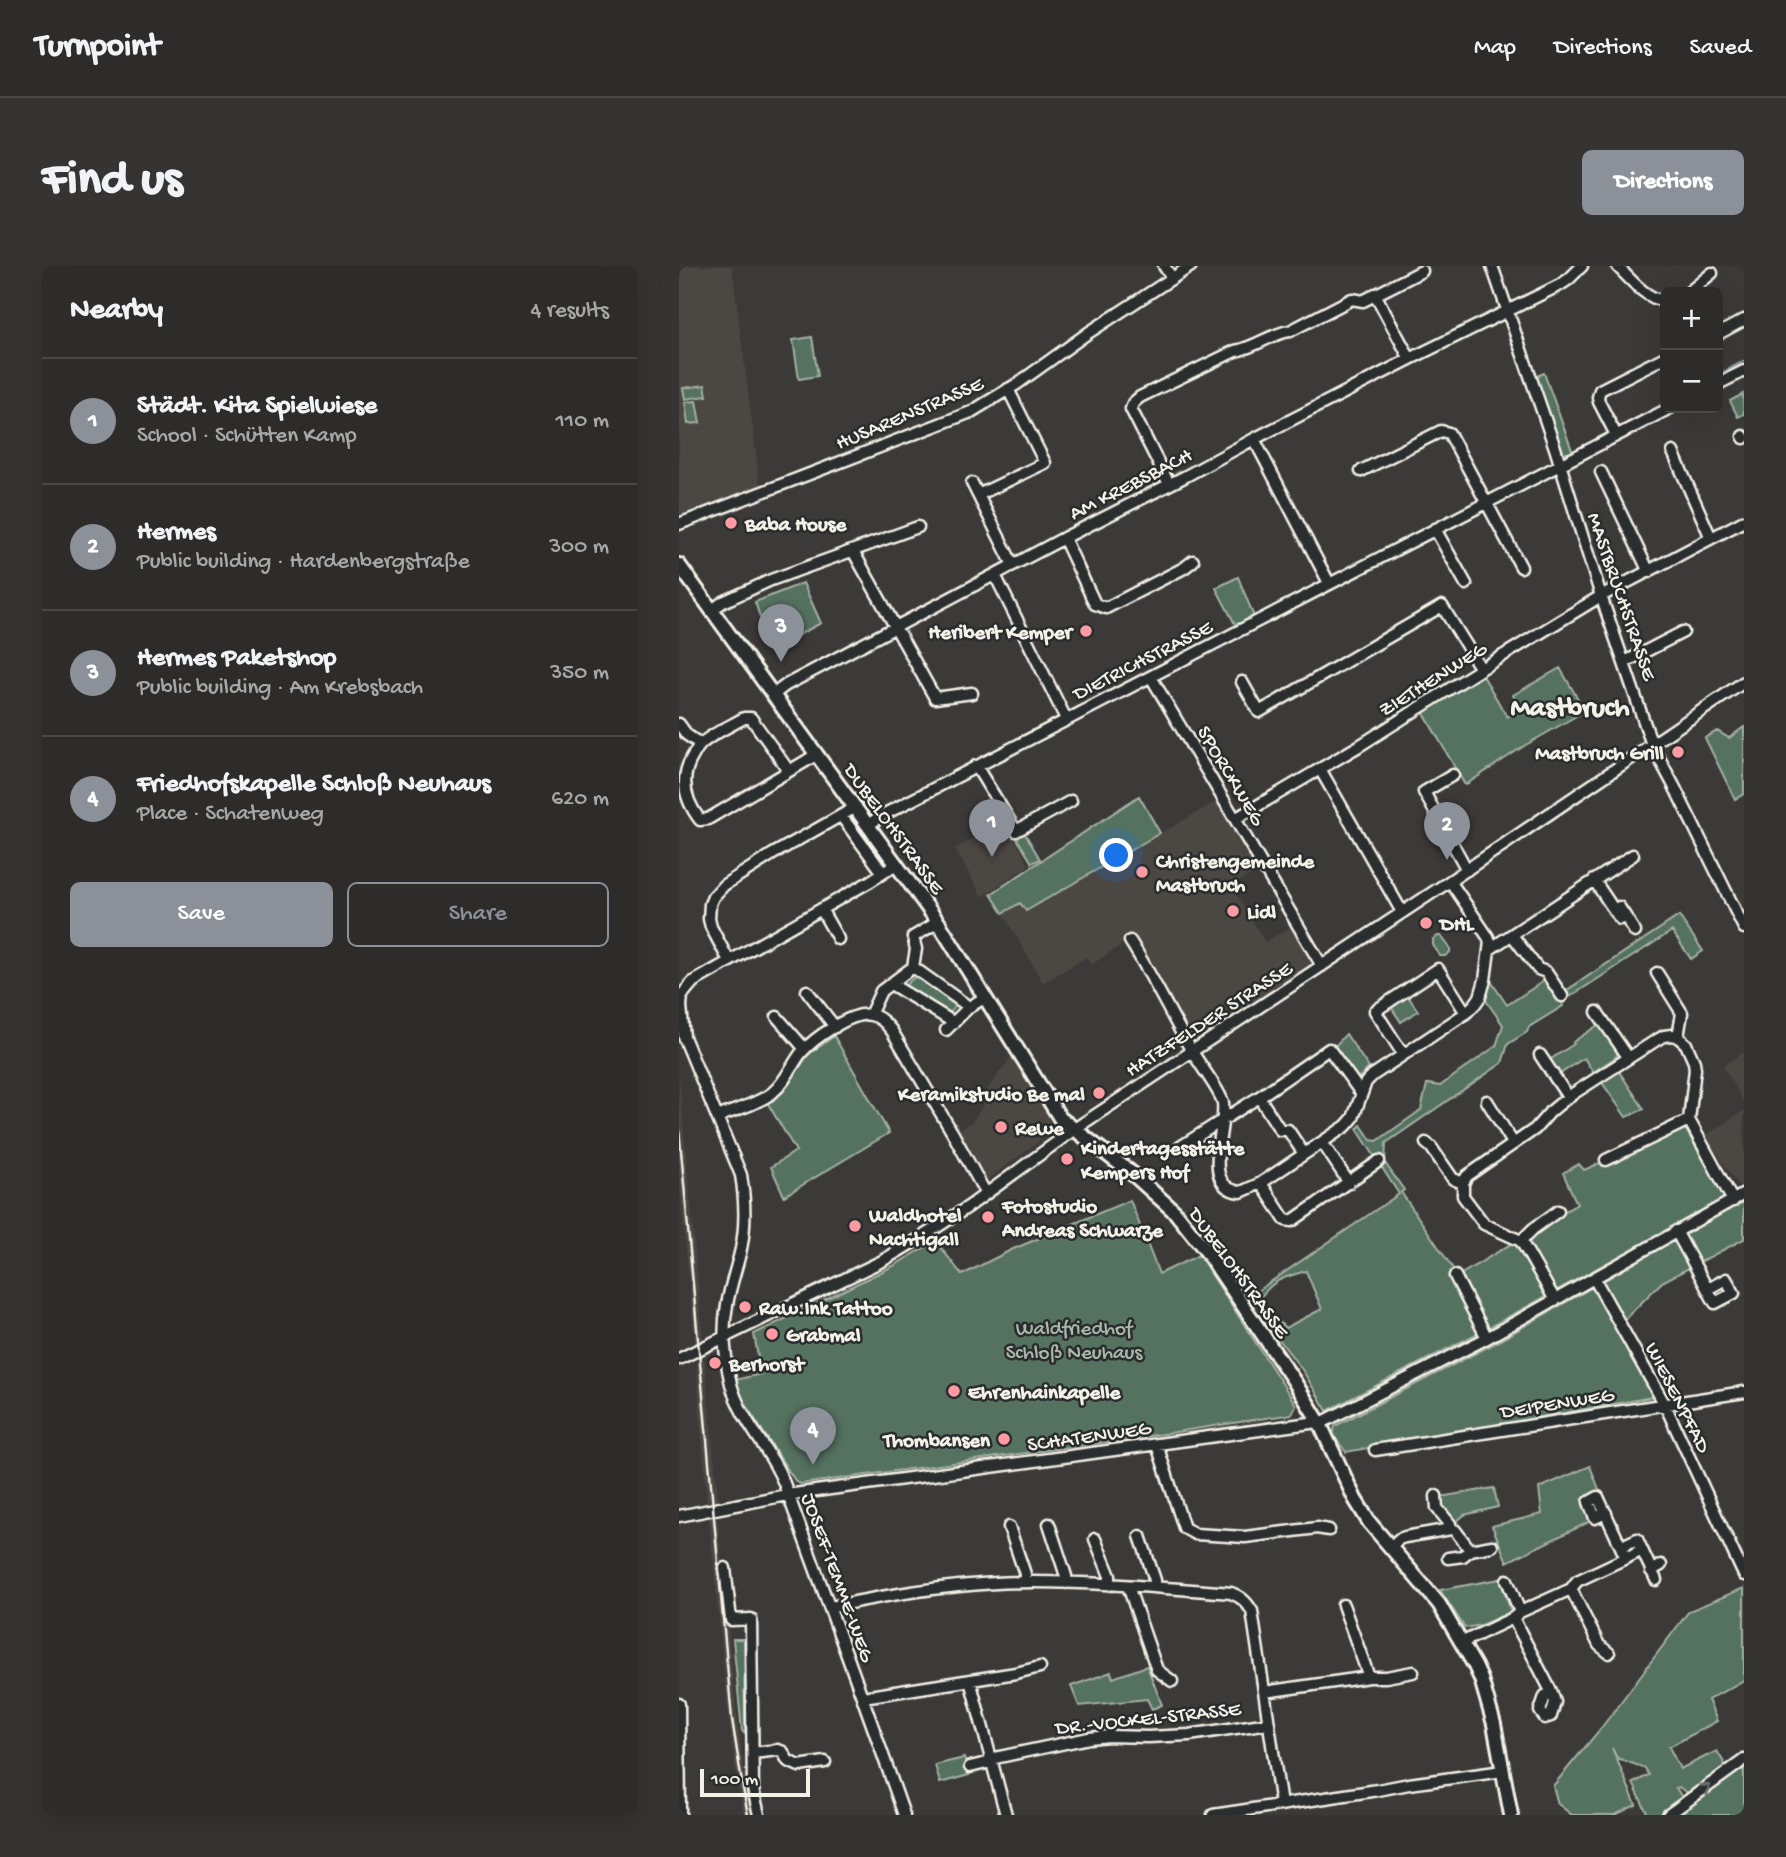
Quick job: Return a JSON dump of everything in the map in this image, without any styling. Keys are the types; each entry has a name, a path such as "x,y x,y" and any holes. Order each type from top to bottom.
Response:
{"main road":[{"name":"DUBELOHSTRASSE","path":"679,565 938,922 1060,1118 1134,1175 1180,1219 1206,1251 1307,1401 1369,1522 1439,1604 1463,1642 1481,1679 1494,1724 1511,1815"}],"street":[{"path":"1164,266 1172,278"},
{"name":"HUSARENSTRASSE","path":"679,524 971,412 1191,266"},
{"name":"MASTBRUCHSTRASSE","path":"1492,266 1652,745 1744,928"},
{"name":"AM KREBSBACH","path":"774,694 786,685 1254,439 1560,285 1582,266"},
{"path":"1618,266 1649,296 1660,300"},
{"path":"1169,484 1131,409 1140,397 1235,351 1249,349 1283,331 1290,331 1352,299 1363,301 1422,271"},
{"path":"1695,287 1712,273"},
{"path":"1375,294 1410,359"},
{"path":"1723,331 1744,320"},
{"path":"1616,435 1599,402 1600,390 1660,360"},
{"path":"1723,382 1744,371"},
{"path":"978,495 1045,463 1008,389"},
{"name":"DIETRICHSTRASSE","path":"869,825 879,817 1066,719 1660,413"},
{"path":"1361,471 1441,431 1449,433 1521,567"},
{"path":"1254,439 1329,583"},
{"path":"1673,452 1711,538"},
{"path":"1601,472 1649,572"},
{"path":"972,483 1013,565"},
{"name":"ZIETHENWEG","path":"1235,819 1601,596 1744,521"},
{"path":"712,610 764,583 918,527"},
{"path":"1435,529 1466,584"},
{"path":"1064,538 1095,604 1106,608 1193,561"},
{"path":"853,551 935,698 972,693"},
{"path":"995,575 1066,719"},
{"path":"1242,682 1261,715 1442,606 1481,668"},
{"path":"1625,662 1683,632"},
{"name":"SPORCKWEG","path":"1151,677 1322,966"},
{"name":"HATZFELDER STRASSE","path":"679,1359 890,1257 949,1220 1075,1128 1467,870 1744,682"},
{"path":"789,771 751,719 744,718 700,744 690,760 684,780 685,794 700,820 708,819 789,771 817,754"},
{"path":"679,724 687,735 700,744"},
{"path":"977,766 1016,831 1071,801"},
{"path":"1319,769 1402,912"},
{"path":"1414,798 1453,775"},
{"path":"1424,792 1467,870"},
{"path":"856,807 773,854 724,885 713,897 709,919 729,961 897,864"},
{"path":"842,817 883,873"},
{"path":"1490,949 1633,855"},
{"path":"1594,880 1614,911 1619,907 1635,932"},
{"path":"1130,941 1192,1052 1223,1101 1224,1119 1217,1154 1219,1175 1228,1189 1241,1192 1261,1183 1346,1126 1353,1118 1366,1082 1373,1075 1467,1013 1480,997 1490,949 1488,937 1450,881"},
{"path":"821,909 838,939"},
{"path":"870,1015 881,991 913,967 916,949 913,937 938,922"},
{"path":"1512,935 1538,970 1546,972 1562,996"},
{"name":"JOSEF-TEMME-WEG","path":"729,961 693,982 682,995 681,1006 684,1037 741,1175 744,1209 741,1246 726,1306 725,1338 731,1383 737,1401 781,1478 831,1607 904,1815"},
{"path":"913,967 969,1007"},
{"path":"1403,1054 1375,1011 1438,969 1467,1013"},
{"path":"1657,973 1682,1013 1678,1037"},
{"path":"891,984 950,1026 969,1007 986,997"},
{"path":"807,991 835,1027"},
{"path":"1597,1012 1628,1057"},
{"path":"717,1117 773,1092 810,1044 857,1016 870,1015 883,1020 892,1031 986,1194"},
{"path":"777,1017 805,1049"},
{"path":"1555,1300 1521,1241 1484,1224 1464,1196 1463,1183 1467,1177 1535,1129 1568,1097 1664,1036 1678,1037 1686,1044 1694,1062 1689,1120 1733,1200"},
{"path":"1180,1147 1329,1049 1361,1093"},
{"path":"1540,1055 1568,1097"},
{"path":"1259,1097 1280,1130 1287,1130 1304,1154"},
{"path":"1487,1101 1513,1143"},
{"path":"1606,1160 1689,1120"},
{"path":"1322,1142 1349,1183"},
{"path":"1426,1143 1453,1179 1463,1183"},
{"path":"1261,1183 1285,1220 1292,1221 1379,1161"},
{"name":"SCHATENWEG","path":"679,1516 787,1495 1328,1420 1487,1338 1744,1194"},
{"path":"1521,1241 1558,1211"},
{"path":"1676,1231 1708,1289"},
{"path":"1455,1276 1487,1338"},
{"name":"WIESENPFAD","path":"1594,1279 1665,1405 1744,1575"},
{"name":"DEIPENWEG","path":"1375,1450 1744,1392"},
{"path":"1157,1445 1184,1528 1188,1531 1195,1534 1245,1537 1317,1528 1329,1530"},
{"path":"1437,1496 1437,1508 1450,1524 1451,1530"},
{"path":"1606,1513 1626,1558"},
{"path":"1049,1524 1066,1583"},
{"path":"1009,1527 1025,1574 1025,1582"},
{"path":"1390,1548 1405,1537 1455,1530 1470,1550"},
{"path":"1140,1536 1155,1587"},
{"path":"1095,1539 1110,1576 1110,1585"},
{"path":"1622,1546 1637,1539 1656,1572"},
{"path":"1448,1558 1492,1546"},
{"path":"1463,1642 1571,1589 1577,1581 1642,1550"},
{"path":"725,1568 731,1620 751,1619 753,1789 759,1815"},
{"path":"1507,1580 1517,1615 1551,1693"},
{"path":"831,1607 883,1595 1025,1582 1155,1587 1231,1593 1239,1596 1247,1602 1252,1611 1281,1805"},
{"path":"1128,1586 1157,1670 1172,1681"},
{"path":"1571,1589 1599,1645 1609,1653"},
{"path":"1343,1605 1369,1677"},
{"path":"863,1697 1040,1667"},
{"path":"1264,1692 1413,1672"},
{"path":"970,1680 1006,1815"},
{"path":"679,1704 680,1815"},
{"name":"DR.-VOCKEL-STRASSE","path":"970,1767 1089,1738 1189,1735 1269,1723"},
{"path":"753,1753 778,1750 783,1752 788,1761 799,1766 825,1762"},
{"path":"1668,1815 1744,1760"},
{"path":"1213,1815 1245,1813 1409,1784 1503,1771"}],"shaded area":[{"path":"679,266 732,266 760,485 679,516"},
{"path":"1217,801 1258,870 1232,886 1265,942 1291,927 1311,965 1185,1047 1126,942 1091,965 1087,957 1043,983 1003,913 1021,903 1026,911"},
{"path":"1004,821 1029,865 982,897 955,849"},
{"path":"1744,1052 1744,1102 1723,1066"},
{"path":"1012,1056 1052,1123 1049,1134 987,1180 957,1131 972,1122 984,1104 979,1100"},
{"path":"679,1076 703,1338 695,1342 679,1175"},
{"path":"1744,1110 1744,1183 1739,1186 1713,1148 1702,1138"},
{"path":"704,1358 720,1501 707,1503 696,1362"},
{"path":"717,1516 737,1718 753,1815 744,1815 729,1720 709,1518"}],"green space":[{"path":"812,337 818,376 799,379 793,340"},
{"path":"1544,373 1573,453 1561,453 1534,377"},
{"path":"705,385 707,396 685,399 683,388"},
{"path":"1743,394 1744,414 1738,417 1730,401"},
{"path":"696,401 700,423 688,424 685,402"},
{"path":"1238,577 1254,617 1236,626 1216,588"},
{"path":"803,583 821,623 778,646 762,623 755,602"},
{"path":"1560,668 1585,711 1524,746 1465,785 1422,710 1482,674 1507,717 1521,709 1513,695"},
{"path":"1744,727 1744,794 1735,799 1705,738 1717,731 1729,738"},
{"path":"1139,796 1160,833 1026,911 1020,903 1003,913 991,894"},
{"path":"1024,832 1040,859 1032,863 1016,837"},
{"path":"1679,916 1703,951 1691,959 1672,931 1562,1002 1563,1006 1508,1044 1502,1063 1386,1143 1385,1163 1404,1190 1401,1192 1458,1276 1577,1204 1563,1173 1579,1164 1584,1170 1684,1127 1726,1198 1486,1329 1327,1411 1303,1371 1262,1317 1272,1314 1285,1328 1322,1309 1306,1271 1275,1282 1253,1306 1247,1298 1399,1194 1357,1129 1361,1125 1371,1140 1377,1141 1421,1110 1427,1084 1440,1086 1496,1046 1503,1025 1485,999 1490,980 1507,1005 1547,979 1558,996"},
{"path":"1441,936 1450,948 1450,952 1445,956 1440,956 1433,945 1433,939"},
{"path":"917,975 957,1003 947,1017 902,988"},
{"path":"1408,996 1418,1011 1401,1022 1391,1007"},
{"path":"1601,1025 1618,1051 1616,1057 1593,1072 1584,1058 1557,1076 1549,1063 1551,1059"},
{"path":"1346,1034 1369,1068 1357,1079 1335,1046"},
{"path":"834,1036 889,1133 784,1196 771,1167 796,1151 767,1102 783,1092 808,1055"},
{"path":"1618,1070 1644,1109 1626,1117 1601,1081"},
{"name":"Waldfriedhof Schloß Neuhaus","path":"1130,1200 1159,1274 1199,1255 1296,1405 1292,1414 801,1484 796,1482 741,1398 735,1380 761,1374 754,1334 893,1266 936,1241 962,1275 1011,1250"},
{"path":"1744,1200 1744,1239 1662,1282 1618,1326 1658,1396 1346,1452 1333,1435 1335,1426 1495,1343"},
{"path":"1590,1466 1600,1492 1583,1500 1591,1521 1507,1562 1492,1526 1542,1514 1539,1488"},
{"path":"1494,1488 1498,1507 1464,1515 1455,1523 1440,1504 1439,1497"},
{"path":"1500,1579 1511,1612 1481,1625 1465,1628 1440,1590"},
{"path":"1744,1588 1744,1680 1708,1700 1717,1721 1669,1747 1680,1769 1717,1751 1726,1766 1687,1793 1679,1787 1676,1788 1683,1799 1660,1815 1648,1815 1633,1783 1649,1775 1645,1768 1617,1758 1612,1748 1636,1805 1615,1815 1572,1815 1558,1804 1553,1786 1602,1727 1689,1611"},
{"path":"733,1639 744,1639 745,1734 742,1731"},
{"path":"1147,1666 1162,1705 1152,1709 1147,1699 1079,1706 1071,1686 1111,1672 1113,1678"},
{"path":"964,1758 969,1775 940,1783 935,1765"},
{"path":"1744,1765 1744,1815 1674,1815"}],"waterway":[{"path":"1723,372 1744,361"}],"railway":[{"path":"679,1128 732,1719 748,1815"}],"place":[{"name":"Baba House","path":"731,523"},
{"name":"Heribert Kemper","path":"1086,631"},
{"name":"Hermes Paketshop","path":"781,662"},
{"name":"Mastbruch Grill","path":"1678,752"},
{"name":"Städt. Kita Spielwiese","path":"992,857"},
{"name":"Hermes","path":"1447,860"},
{"name":"Christengemeinde Mastbruch","path":"1142,872"},
{"name":"Lidl","path":"1233,911"},
{"name":"DHL","path":"1426,923"},
{"name":"Keramikstudio Be mal","path":"1099,1093"},
{"name":"Rewe","path":"1001,1127"},
{"name":"Kindertagesstätte Kempers Hof","path":"1067,1159"},
{"name":"Fotostudio Andreas Schwarze","path":"988,1217"},
{"name":"Waldhotel Nachtigall","path":"855,1226"},
{"name":"Raw.Ink Tattoo","path":"745,1307"},
{"name":"Grabmal","path":"772,1334"},
{"name":"Berhorst","path":"715,1363"},
{"name":"Ehrenhainkapelle","path":"954,1391"},
{"name":"Thombansen","path":"1004,1439"},
{"name":"Friedhofskapelle Schloß Neuhaus","path":"813,1465"}],"district":[{"name":"Mastbruch","path":"1570,705"}]}
